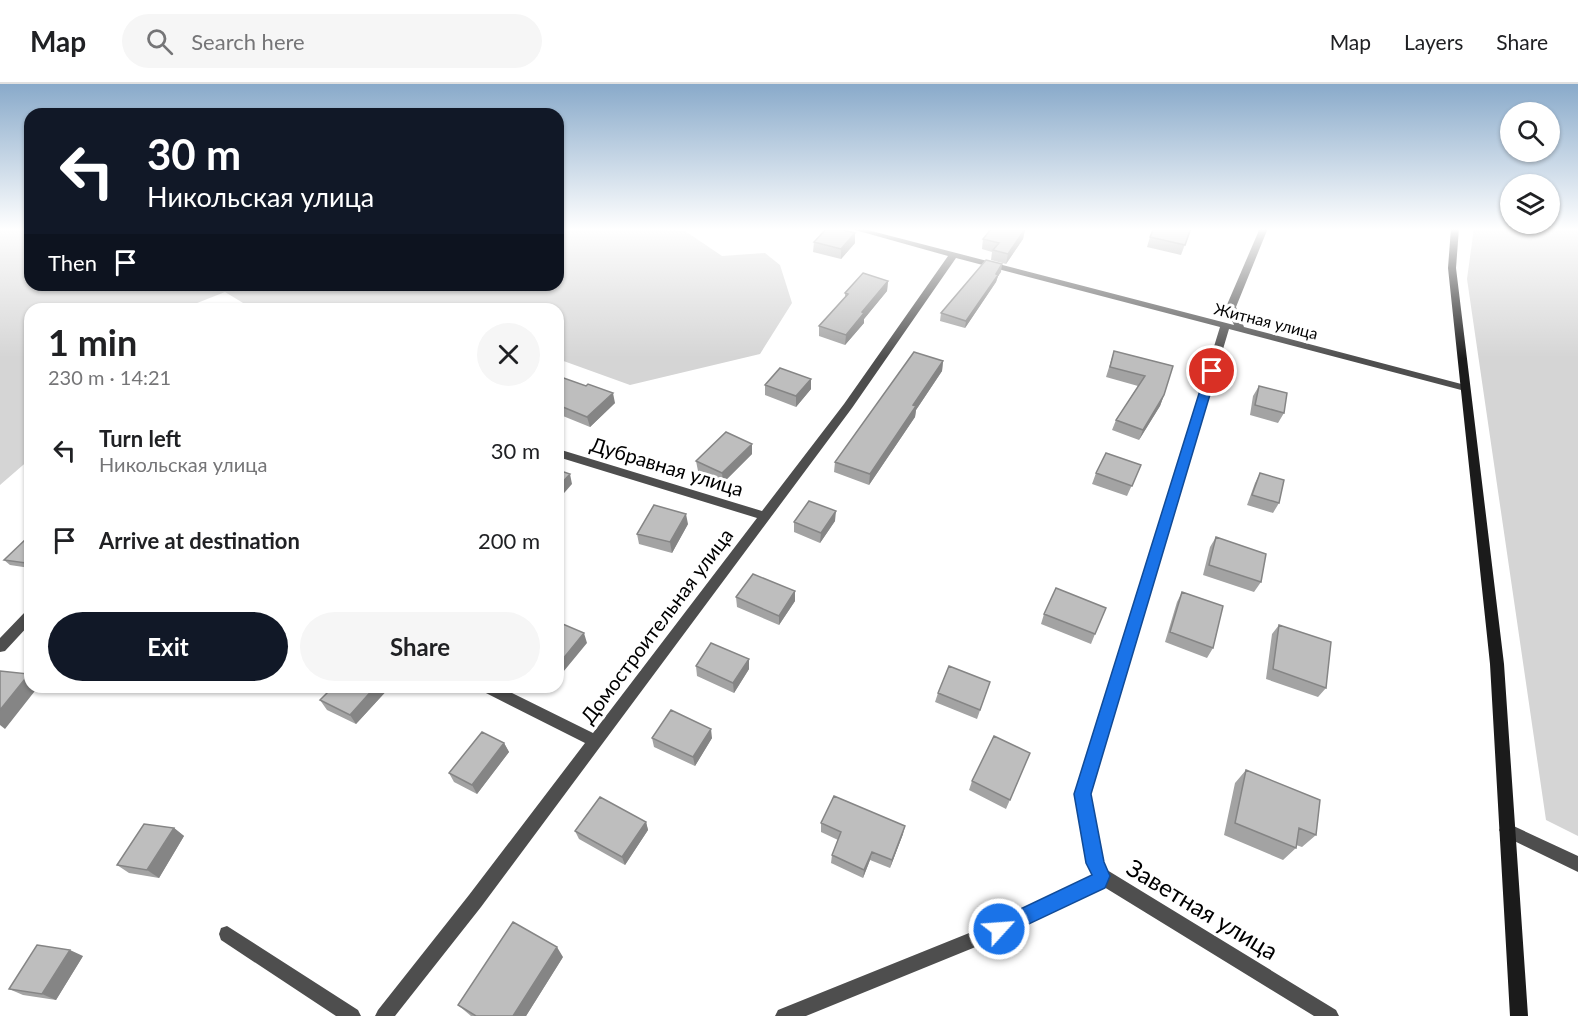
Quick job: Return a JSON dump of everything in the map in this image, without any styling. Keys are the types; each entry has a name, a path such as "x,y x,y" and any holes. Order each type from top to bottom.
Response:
{"street":[{"name":"Домостроительная улица","path":"384,1016 596,741 848,406 942,271"},
{"name":"Житная улица","path":"1019,271 1465,388"},
{"path":"1240,328 1230,307 1245,271"},
{"path":"1452,271 1497,664 1519,1016"},
{"path":"1101,876 1095,863 1083,794 1225,327"},
{"name":"Дубравная улица","path":"564,455 765,516"},
{"path":"0,647 5,635 24,621"},
{"path":"499,693 596,741"},
{"path":"1507,830 1578,864"},
{"name":"Заветная улица","path":"784,1016 999,929 1099,881 1101,876 1330,1016"},
{"path":"227,934 352,1016"}],"shaded area":[{"path":"0,271 24,271 24,291 564,291 564,271 782,271 792,303 760,354 630,385 564,361 564,303 243,303 225,292 197,303 24,303 24,464 0,485"},
{"path":"1468,271 1578,271 1578,836 1546,820 1467,279"}],"building":[{"path":"976,271 998,271 996,274 998,275 966,321 941,313"},
{"path":"863,273 888,281 846,335 819,326 848,294 845,293"},
{"path":"1114,351 1173,366 1164,395 1143,430 1116,420 1145,376 1110,367"},
{"path":"914,352 943,361 870,474 835,462"},
{"path":"780,368 811,379 796,396 765,385"},
{"path":"564,378 613,393 587,417 564,407"},
{"path":"1259,386 1287,393 1284,413 1255,405"},
{"path":"726,432 752,444 722,473 696,461"},
{"path":"1106,453 1141,465 1132,486 1096,473"},
{"path":"564,472 570,474 564,480"},
{"path":"1260,473 1284,480 1279,503 1252,495"},
{"path":"809,501 836,511 821,533 794,522"},
{"path":"654,505 686,514 670,542 637,534"},
{"path":"1216,537 1266,554 1261,582 1209,565"},
{"path":"24,541 24,563 4,560"},
{"path":"753,574 795,591 779,616 736,597"},
{"path":"1056,588 1106,608 1095,634 1044,614"},
{"path":"1182,592 1223,606 1213,648 1170,632"},
{"path":"564,625 584,633 564,658"},
{"path":"1279,625 1331,642 1326,688 1273,669"},
{"path":"711,643 749,659 733,683 696,666"},
{"path":"949,666 990,682 980,710 938,693"},
{"path":"0,671 24,673 24,680 0,710"},
{"path":"327,693 370,693 350,715 320,700"},
{"path":"671,710 711,729 693,757 652,738"},
{"path":"482,732 504,743 472,785 449,773"},
{"path":"994,736 1030,753 1010,800 972,781"},
{"path":"1246,770 1320,800 1316,835 1299,828 1296,848 1235,823"},
{"path":"834,796 905,826 892,860 872,852 864,870 832,855 841,832 821,823"},
{"path":"600,797 646,822 622,857 575,831"},
{"path":"144,824 174,828 147,870 117,865"},
{"path":"513,922 557,947 513,1016 476,1016 458,1005"},
{"path":"37,945 70,950 42,994 9,989"}],"route":[{"path":"999,929 1099,881 1101,876 1095,863 1083,794 1212,371"}]}
